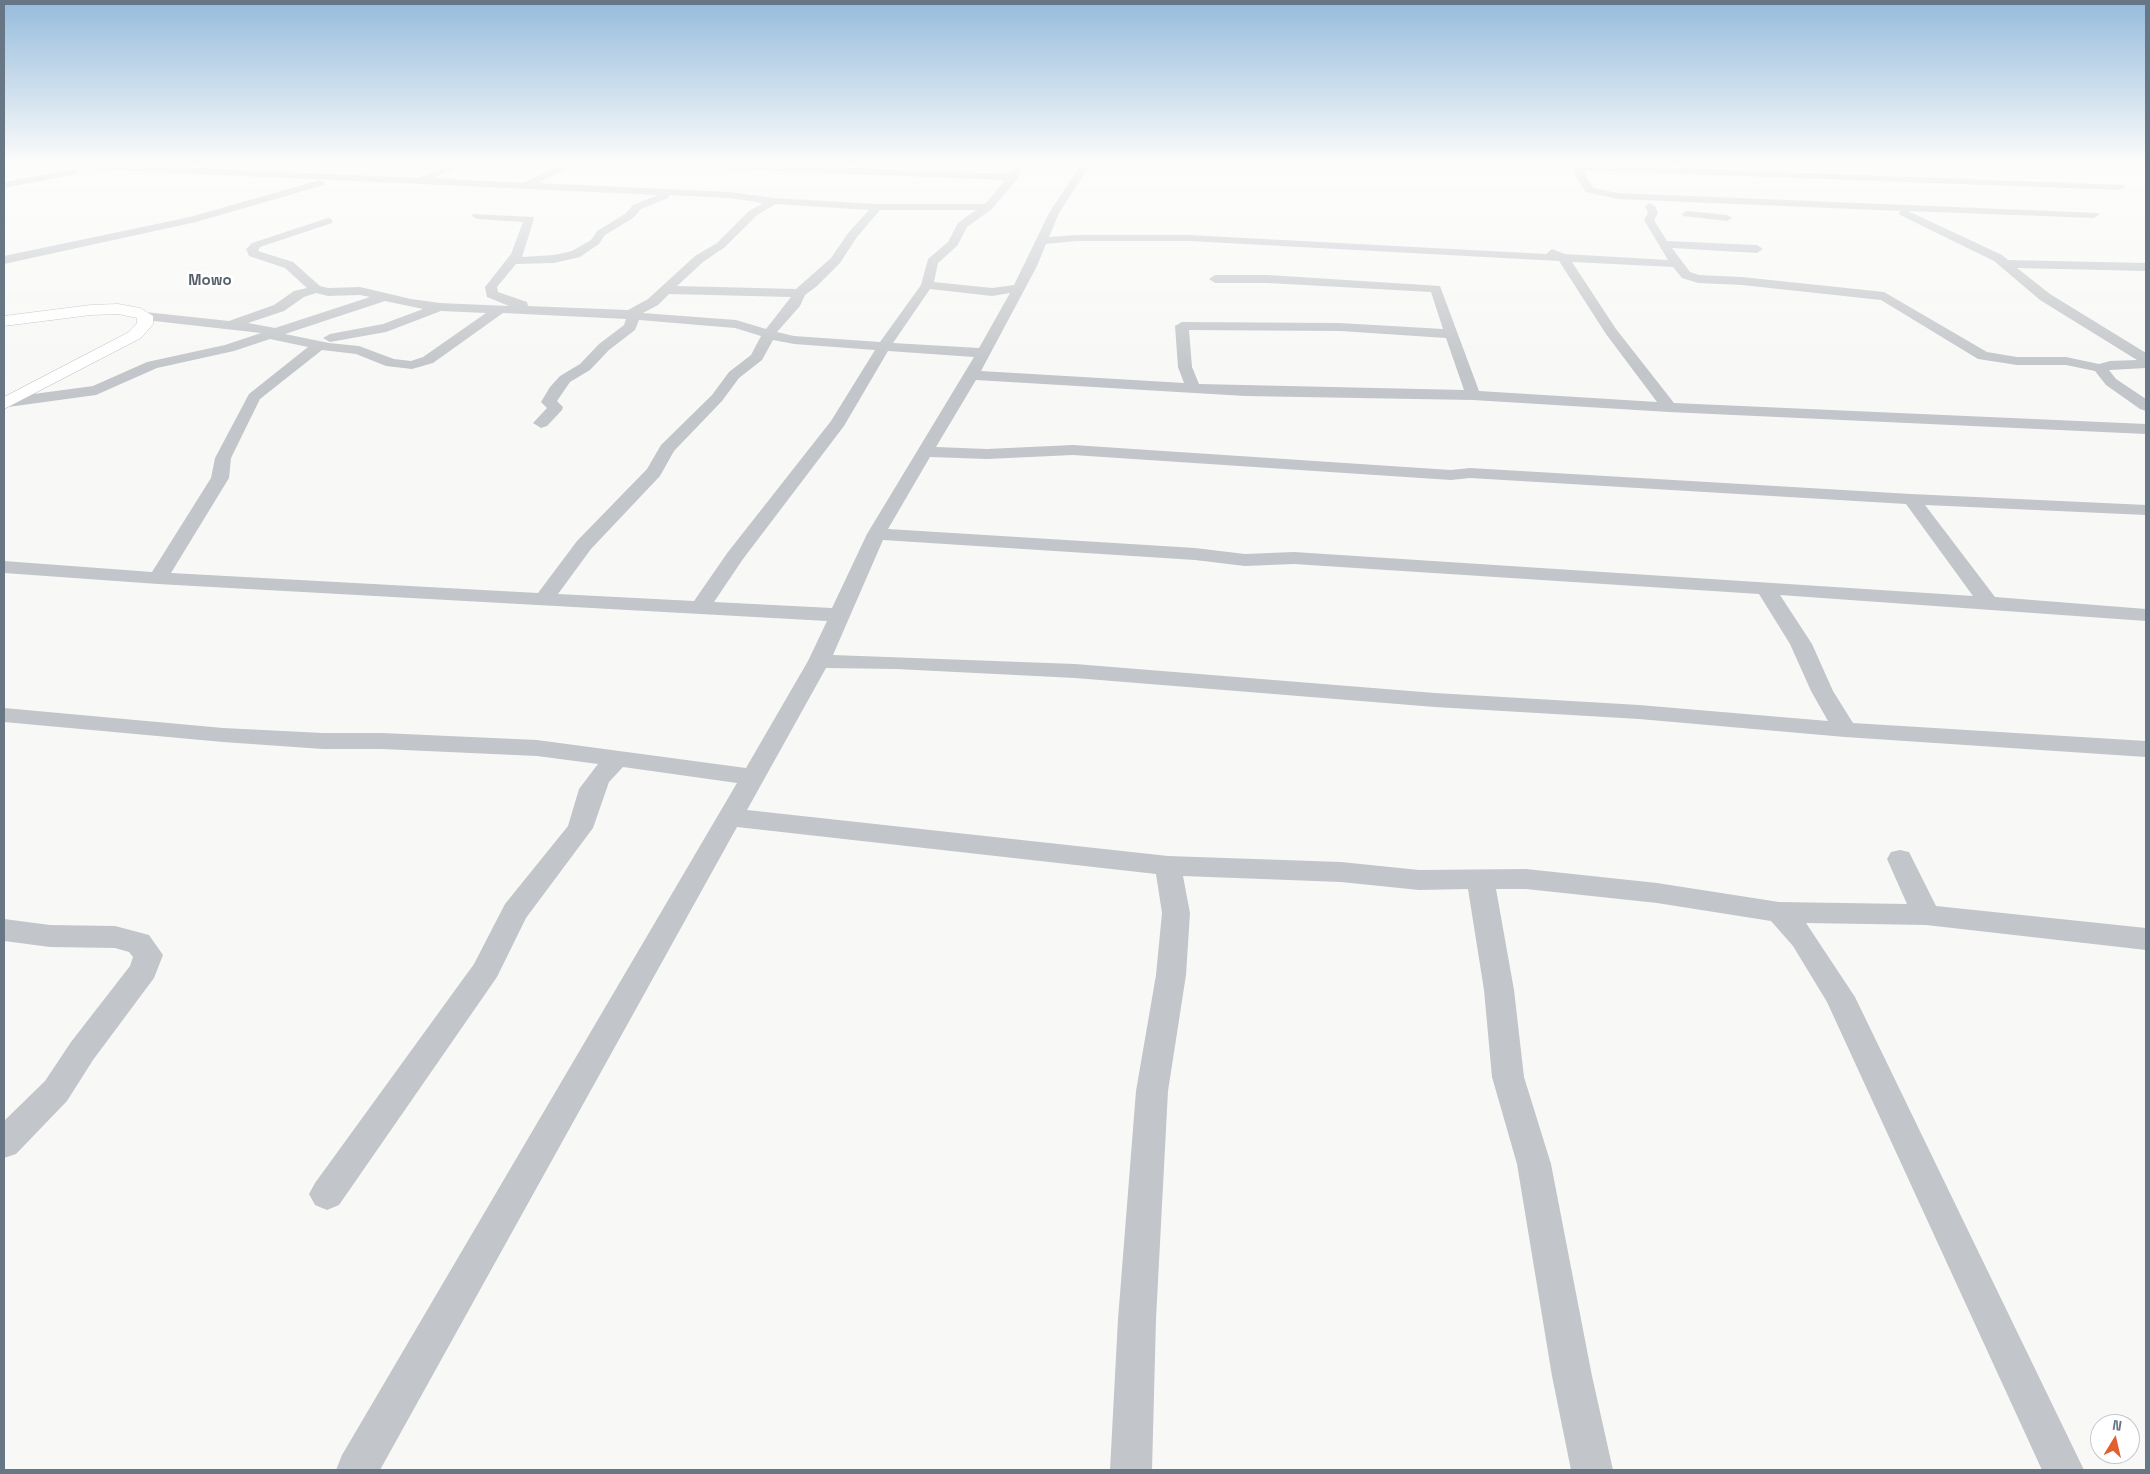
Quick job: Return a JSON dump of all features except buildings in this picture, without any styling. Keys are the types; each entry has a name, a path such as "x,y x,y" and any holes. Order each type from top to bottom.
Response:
{"street":[{"path":"4,260 132,233"},
{"path":"293,233 256,245 252,249 253,253 296,269 316,290"},
{"path":"524,233 517,255 494,281 491,287 492,294 500,299 536,310"},
{"path":"511,261 554,259 576,254 595,242 601,233"},
{"path":"630,314 653,302 699,259 721,245 733,233"},
{"path":"544,599 584,545 654,472 667,449 717,398 734,375 757,357 775,324 795,302 799,293 813,284 836,260 854,233"},
{"path":"700,608 734,556 838,423 884,346 928,286 932,262 951,248 958,233"},
{"path":"357,1470 819,661 838,615 876,534 977,364 1019,288 1046,233"},
{"path":"1657,233 1676,264 1686,275 1698,279 1742,281 1884,296 1983,356 2005,360 2066,361 2100,368 2110,365 2146,364"},
{"path":"1946,233 1983,250 2005,264 2045,297 2146,359"},
{"path":"1042,241 1086,238 1189,238 1676,264"},
{"path":"1522,241 1563,258 1611,331 1669,407"},
{"path":"1664,244 1757,249"},
{"path":"2005,264 2144,269"},
{"path":"1215,279 1268,279 1436,289 1473,395"},
{"path":"928,286 992,292 1019,288"},
{"path":"225,326 279,308 299,294 316,290 328,292 360,291 440,307 630,314 645,318 736,324 781,338 810,342 884,346 977,364 1193,388 1473,395 1669,407 2146,429"},
{"path":"667,290 799,293"},
{"path":"6,403 96,390 152,365 228,348 385,297"},
{"path":"158,578 220,478 223,458 254,397 313,343 371,332 403,323 440,307"},
{"path":"4,321 91,310 118,310 134,312 145,316 225,326 259,328 270,331 271,335 359,350 391,363 412,365 428,360 499,310"},
{"path":"541,423 554,410 555,406 549,402 555,390 565,379 585,367 604,347 630,327 633,320 630,314"},
{"path":"6,403 135,335 145,324 145,316"},
{"path":"1193,388 1185,367 1182,326 1340,327 1452,334"},
{"path":"2100,368 2111,382 2146,406"},
{"path":"926,452 987,454 1073,450 1248,463 2146,510"},
{"path":"1911,499 1989,603"},
{"path":"876,534 1195,554 1245,560 1294,558 2146,614"},
{"path":"4,567 158,578 838,615"},
{"path":"1766,590 1801,644 1822,690 1845,730"},
{"path":"819,661 896,662 1075,671 1294,687 1435,700 1648,713 1845,730 2146,749"},
{"path":"4,715 223,735 323,741 382,741 537,748 754,776"},
{"path":"327,1194 487,969 496,946 515,911 580,828 592,789 599,777 618,758"},
{"path":"729,817 1168,866 1296,872 1340,872 1419,880 1526,879 1657,893 1778,912 1926,915 2144,941"},
{"path":"1900,860 1926,915"},
{"path":"1131,1470 1137,1319 1152,1091 1171,975 1176,913 1168,866"},
{"path":"1480,878 1499,990 1508,1077 1534,1164 1570,1366 1592,1470"},
{"path":"1778,912 1803,938 1840,997 2063,1470"},
{"path":"4,930 50,936 116,937 139,943 148,955 144,970 82,1051 56,1091 4,1143"}],"district":[{"name":"Mowo","path":"210,281"}]}
